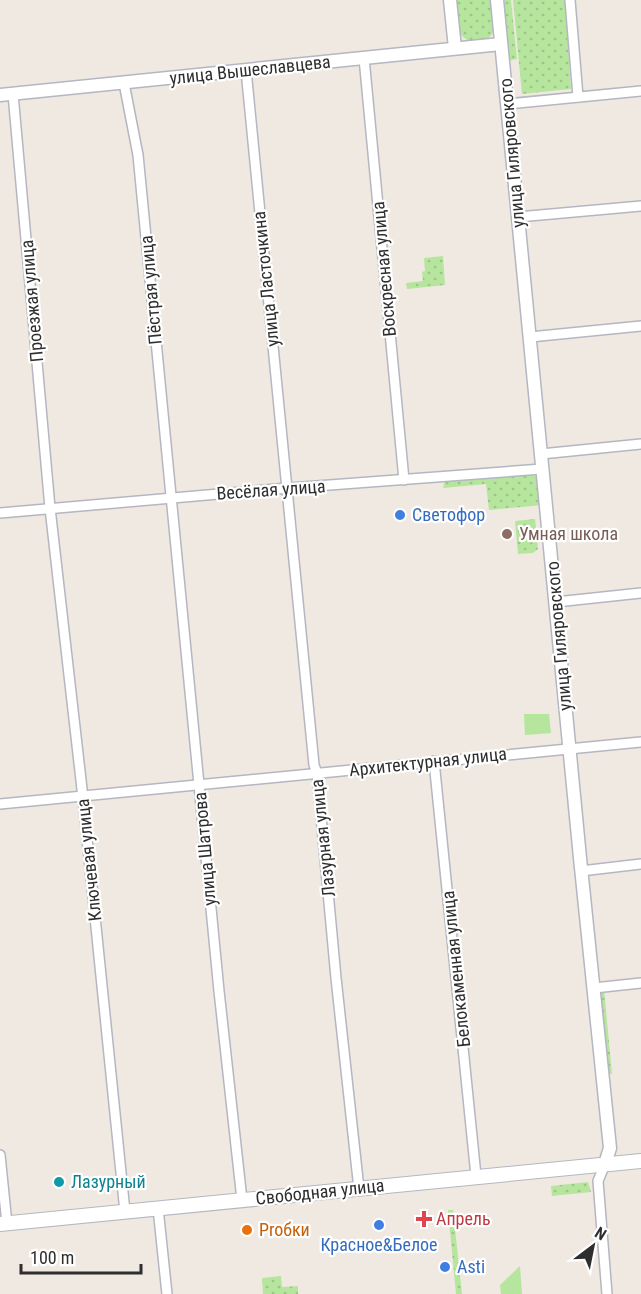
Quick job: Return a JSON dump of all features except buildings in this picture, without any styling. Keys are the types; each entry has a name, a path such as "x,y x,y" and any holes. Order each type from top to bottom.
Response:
{"main road":[{"name":"Свободная улица","path":"3,1224 641,1161"}],"street":[{"path":"450,0 455,48"},
{"name":"улица Гиляровского","path":"497,0 610,1148 605,1164"},
{"path":"570,0 578,97"},
{"name":"улица Вышеславцева","path":"0,95 501,44"},
{"name":"Воскресная улица","path":"364,58 404,480"},
{"name":"улица Ласточкина","path":"246,70 287,488"},
{"name":"Пёстрая улица","path":"124,83 138,155 170,498"},
{"path":"507,104 641,91"},
{"name":"Проезжая улица","path":"13,94 50,508"},
{"path":"518,217 641,206"},
{"path":"530,337 641,326"},
{"path":"541,454 641,444"},
{"name":"Весёлая улица","path":"0,513 542,469"},
{"name":"Лазурная улица","path":"287,488 359,1189"},
{"name":"улица Шатрова","path":"170,498 242,1200"},
{"name":"Ключевая улица","path":"50,508 83,796 125,1212"},
{"path":"556,602 641,593"},
{"name":"Архитектурная улица","path":"0,804 641,742"},
{"name":"Белокаменная улица","path":"434,761 476,1176"},
{"path":"581,871 641,864"},
{"path":"594,988 641,983"},
{"path":"0,1155 3,1224"},
{"path":"605,1164 598,1181 607,1294"},
{"path":"158,1208 167,1294"}],"green space":[{"path":"455,0 493,0 495,26 489,38 473,42 460,33 457,26"},
{"path":"500,0 511,0 517,59 506,61"},
{"path":"513,0 565,0 571,89 522,94"},
{"path":"443,256 445,285 407,289 406,283 423,281 424,258"},
{"path":"531,474 537,477 542,505 489,510 486,484 443,488 445,481"},
{"path":"535,519 538,549 533,553 518,554 515,521"},
{"path":"524,714 549,714 551,733 525,735"},
{"path":"604,989 612,1074 605,1074 600,992"},
{"path":"588,1182 591,1192 552,1196 551,1186"},
{"path":"448,1210 453,1210 462,1294 456,1294"},
{"path":"520,1266 522,1294 501,1294 500,1285"},
{"path":"281,1276 282,1287 298,1286 298,1294 263,1294 262,1278"}],"place":[{"name":"Светофор","path":"400,515"},
{"name":"Умная школа","path":"507,534"},
{"name":"Лазурный","path":"59,1182"},
{"name":"Апрель","path":"424,1219"},
{"name":"Красное&Белое","path":"379,1225"},
{"name":"Proбки","path":"247,1230"},
{"name":"Asti","path":"445,1267"}]}
